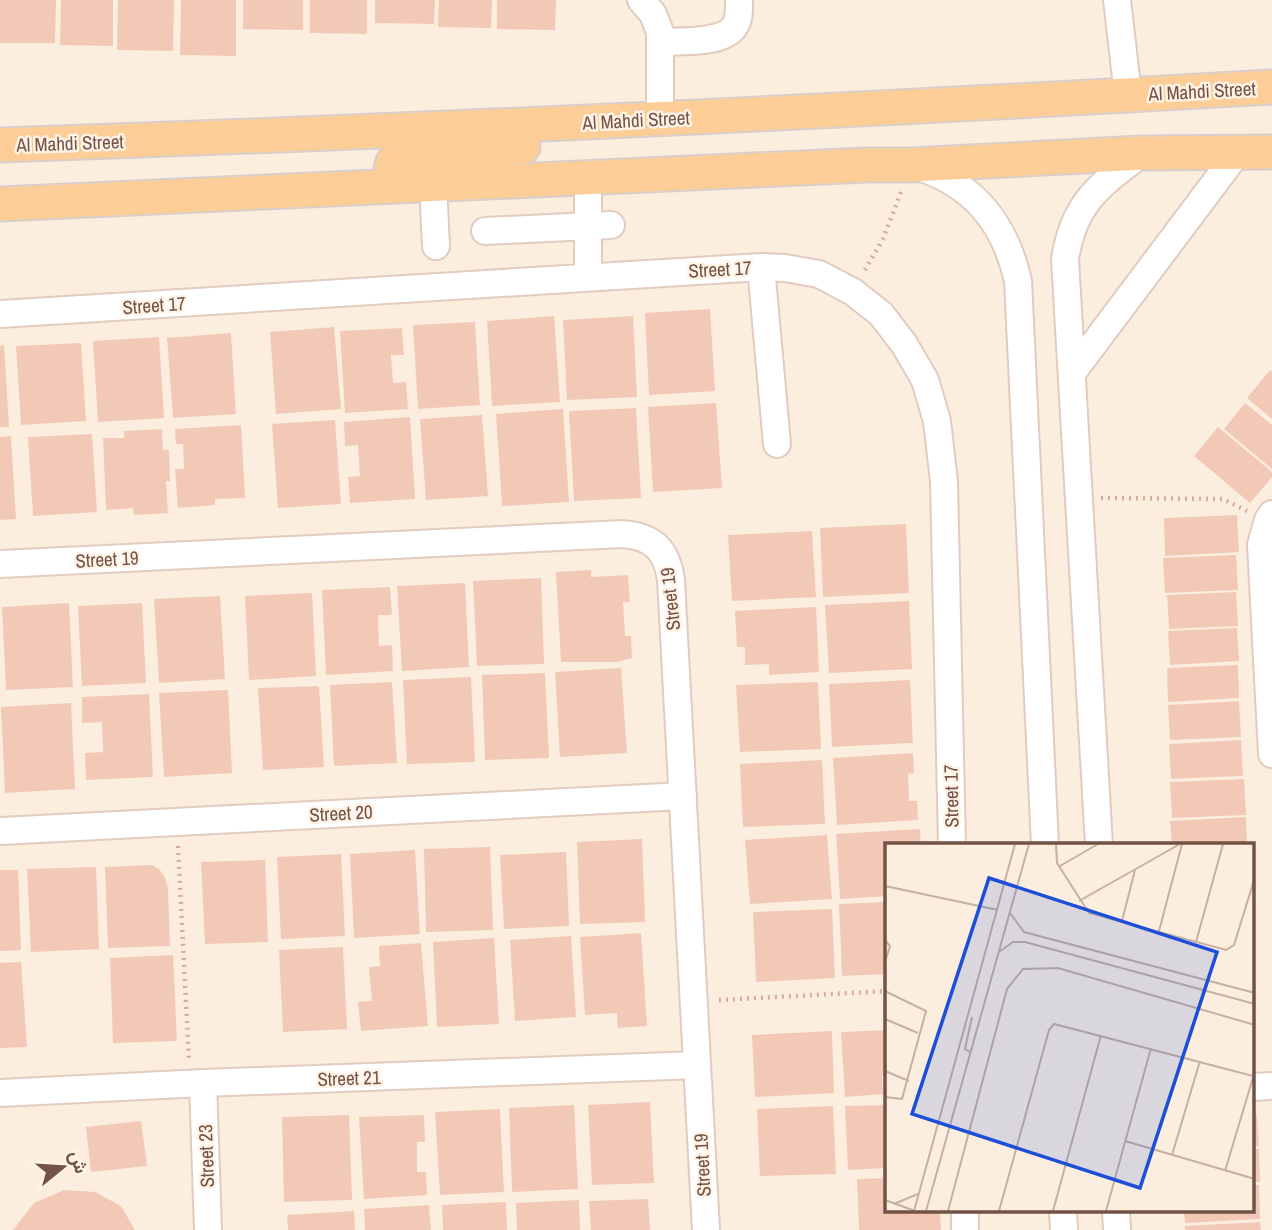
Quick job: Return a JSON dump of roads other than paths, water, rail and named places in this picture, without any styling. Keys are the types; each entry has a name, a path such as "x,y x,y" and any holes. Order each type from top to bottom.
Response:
{"main road":[{"name":"Al Mahdi Street","path":"0,145 660,119 1272,87"},
{"path":"391,186 391,165 393,160 401,155 536,146 574,138 609,121"},
{"path":"0,204 1142,153 1272,152"}],"street":[{"path":"660,42 722,37 734,28 739,0"},
{"path":"1117,0 1128,95"},
{"path":"652,5 660,32 660,119"},
{"path":"1072,373 1238,152"},
{"path":"1099,843 1065,276 1068,243 1081,210 1091,194 1142,153"},
{"path":"911,165 948,178 981,204 1005,239 1018,281 1045,843"},
{"path":"588,277 600,225 589,177"},
{"path":"433,184 436,247"},
{"path":"485,230 600,225"},
{"path":"761,267 777,444"},
{"name":"Street 17","path":"0,314 761,267 819,274 853,292 881,314 904,344 925,380 937,421 944,482 952,843"},
{"path":"1270,517 1261,545 1272,754"},
{"name":"Street 19","path":"0,564 594,536 637,535 651,541 662,552 669,566 672,594 706,1230"},
{"name":"Street 20","path":"0,831 683,796"},
{"name":"Street 21","path":"0,1094 197,1083 697,1065"},
{"name":"Street 23","path":"197,1083 208,1230"},
{"path":"1254,1087 1272,1086"},
{"path":"965,1212 965,1230"},
{"path":"1063,1212 1064,1230"},
{"path":"1116,1212 1117,1230"}]}
